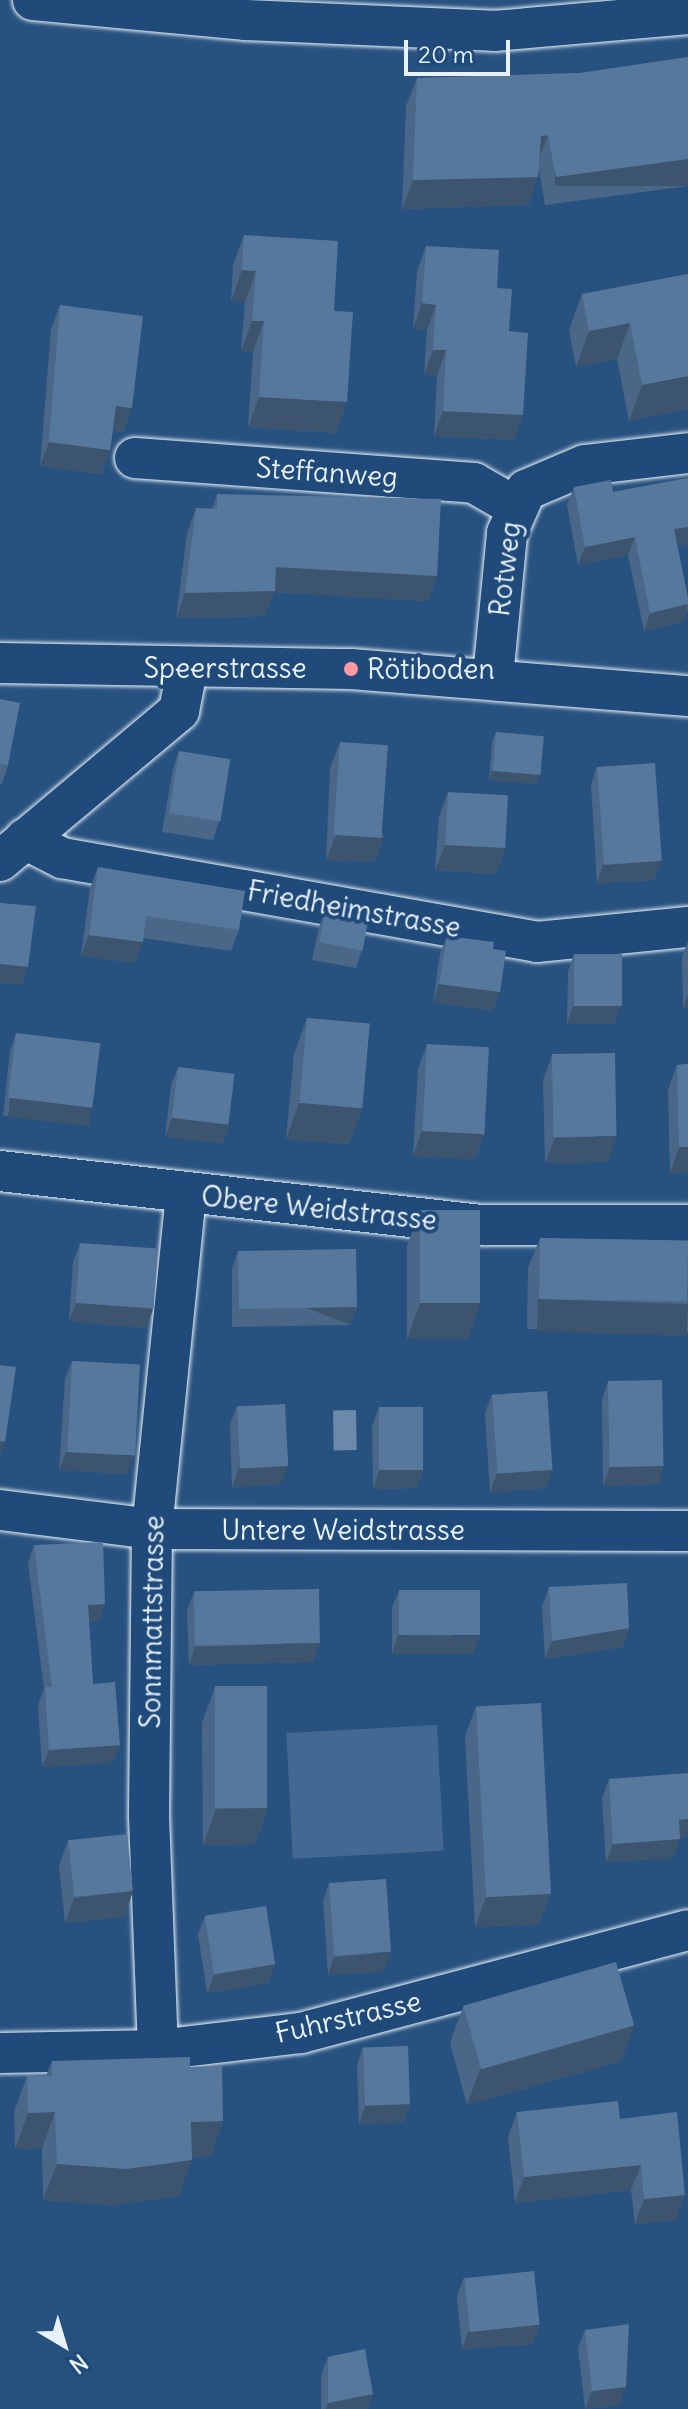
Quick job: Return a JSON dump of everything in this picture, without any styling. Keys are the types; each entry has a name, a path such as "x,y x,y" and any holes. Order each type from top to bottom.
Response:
{"street":[{"path":"33,0 178,6 494,31 688,14"},
{"name":"Rotweg","path":"493,677 514,506 557,473 688,453"},
{"name":"Steffanweg","path":"135,458 474,483 514,506"},
{"name":"Speerstrasse","path":"0,663 493,677 688,696"},
{"path":"12,850 179,711 187,670"},
{"name":"Friedheimstrasse","path":"12,850 537,942 688,927"},
{"name":"Obere Weidstrasse","path":"0,1171 186,1195 483,1225 688,1225"},
{"name":"Sonnmattstrasse","path":"158,2050 149,1815 152,1529 186,1195"},
{"name":"Untere Weidstrasse","path":"0,1510 152,1529 688,1531"},
{"name":"Fuhrstrasse","path":"0,2053 158,2050 301,2033 688,1930"}],"shaded area":[{"path":"333,1410 356,1410 357,1450 334,1450"},
{"path":"437,1725 444,1851 293,1859 286,1733"}],"building":[{"path":"688,57 688,159 556,177 548,135 541,136 538,177 413,180 417,78 580,73"},
{"path":"244,235 338,241 334,311 353,312 347,402 259,397 264,321 252,321 256,271 242,270"},
{"path":"426,246 499,250 497,288 512,289 509,331 528,333 523,415 443,411 446,350 433,350 436,305 422,303"},
{"path":"688,274 688,376 642,385 630,323 589,331 582,294"},
{"path":"60,305 143,316 132,408 116,406 110,450 49,442"},
{"path":"688,478 688,527 674,529 688,604 650,613 635,537 585,547 574,487 611,480 613,492"},
{"path":"217,494 441,499 437,576 276,567 275,591 185,593 196,508 217,509"},
{"path":"0,699 20,703 8,765 0,764"},
{"path":"496,732 544,736 540,775 493,771"},
{"path":"340,742 388,745 381,838 334,835"},
{"path":"179,751 230,759 221,821 169,813"},
{"path":"655,763 662,861 604,865 597,767"},
{"path":"448,792 508,795 505,848 445,845"},
{"path":"98,867 245,891 239,930 146,916 143,942 89,935"},
{"path":"0,903 36,906 28,967 0,964"},
{"path":"326,908 369,916 363,951 319,942"},
{"path":"447,936 494,942 493,949 506,951 500,992 439,984"},
{"path":"574,954 622,954 622,1006 574,1006"},
{"path":"307,1018 370,1023 362,1108 300,1103"},
{"path":"16,1033 100,1043 92,1108 8,1098"},
{"path":"427,1044 489,1047 484,1134 422,1131"},
{"path":"615,1053 616,1136 553,1137 552,1054"},
{"path":"688,1064 688,1147 679,1147 677,1065"},
{"path":"178,1067 235,1074 228,1125 172,1118"},
{"path":"420,1210 480,1210 480,1303 420,1303"},
{"path":"540,1238 688,1241 687,1302 539,1299"},
{"path":"80,1243 158,1248 154,1308 76,1303"},
{"path":"356,1249 357,1307 239,1309 238,1251"},
{"path":"72,1361 140,1365 135,1455 67,1452"},
{"path":"0,1365 16,1367 5,1442 0,1441"},
{"path":"662,1380 664,1466 610,1467 608,1381"},
{"path":"547,1391 553,1470 498,1474 492,1395"},
{"path":"285,1404 288,1466 240,1468 237,1407"},
{"path":"379,1407 423,1407 423,1470 379,1470"},
{"path":"103,1542 105,1604 88,1605 93,1684 115,1682 120,1745 49,1750 45,1687 52,1687 34,1545"},
{"path":"627,1583 629,1628 552,1641 549,1587"},
{"path":"319,1589 320,1643 195,1645 194,1591"},
{"path":"399,1590 480,1590 480,1635 399,1635"},
{"path":"215,1686 267,1686 267,1808 215,1808"},
{"path":"541,1703 551,1894 486,1897 476,1706"},
{"path":"688,1773 688,1819 679,1820 680,1839 613,1844 609,1779"},
{"path":"127,1834 133,1891 74,1897 68,1840"},
{"path":"386,1879 391,1952 334,1956 329,1883"},
{"path":"266,1906 275,1964 214,1974 205,1916"},
{"path":"616,1962 634,2025 481,2069 463,2006"},
{"path":"408,2046 410,2104 365,2106 363,2048"},
{"path":"190,2057 190,2067 222,2066 223,2121 191,2122 192,2160 126,2169 57,2164 55,2112 28,2113 27,2076 52,2076 52,2061"},
{"path":"618,2101 620,2119 677,2112 685,2195 644,2199 641,2165 524,2177 517,2112"},
{"path":"534,2271 540,2325 470,2332 464,2278"},
{"path":"629,2324 626,2387 592,2391 585,2330"},
{"path":"365,2349 373,2394 328,2403 328,2357"}],"place":[{"name":"Rötiboden","path":"351,669"}]}
